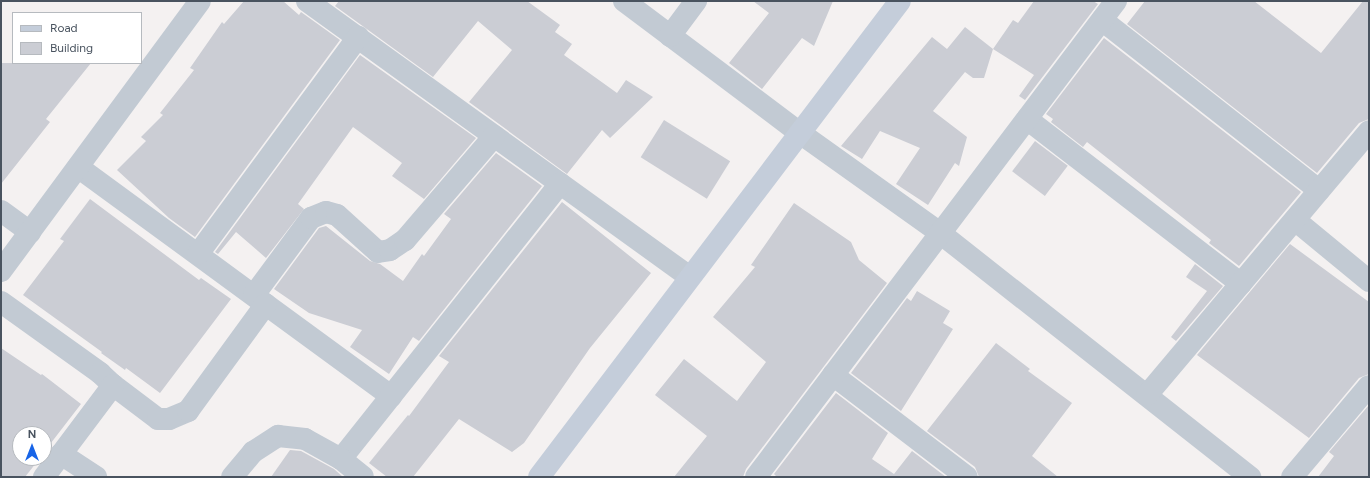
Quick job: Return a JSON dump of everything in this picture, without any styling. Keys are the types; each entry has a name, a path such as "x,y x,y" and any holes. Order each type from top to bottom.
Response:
{"street":[{"path":"1,271 200,1"},
{"path":"307,1 689,277"},
{"path":"624,1 800,133 940,233 1250,477"},
{"path":"670,36 696,1"},
{"path":"539,477 689,277 900,1"},
{"path":"760,476 940,233 1116,1"},
{"path":"1102,20 1319,190"},
{"path":"198,254 358,37"},
{"path":"1027,119 1241,284"},
{"path":"1147,395 1369,131"},
{"path":"1,302 100,373 113,385 158,419 170,419 188,411 311,218 326,212 337,215 378,252 390,250 405,240 494,136"},
{"path":"78,167 391,396"},
{"path":"341,459 560,184"},
{"path":"1,211 30,232"},
{"path":"1295,220 1369,281"},
{"path":"834,375 967,477"},
{"path":"44,477 113,385"},
{"path":"1292,477 1369,386"},
{"path":"232,477 253,452 278,436 305,439 341,459 363,477"},
{"path":"61,454 96,477"}],"building":[{"path":"244,1 283,1 299,15 301,12 340,40 195,237 169,218 117,170 146,141 141,137 163,115 160,113 194,70 190,68 222,22 224,24"},
{"path":"339,1 527,1 560,25 555,32 572,44 564,55 617,93 626,80 653,97 610,138 602,130 567,174 469,102 512,50 478,21 433,77 335,6"},
{"path":"753,1 833,1 814,46 802,38 762,89 729,63 769,13"},
{"path":"1034,1 1093,1 1098,4 1025,100 1019,96 1034,75 993,49 1013,20 1018,23"},
{"path":"1145,1 1254,1 1321,53 1363,1 1369,1 1369,119 1359,123 1317,173 1127,24"},
{"path":"965,27 993,49 984,78 973,78 965,72 933,111 967,137 959,166 955,163 928,205 896,184 920,148 880,131 862,159 841,146 932,37 947,49"},
{"path":"1104,38 1301,192 1239,266 1209,243 1211,240 1087,142 1083,147 1051,122 1053,119 1046,114"},
{"path":"360,55 476,138 424,199 392,176 402,163 353,127 298,204 304,209 266,258 236,232 218,254 215,252"},
{"path":"1,63 90,64 46,119 50,122 1,184"},
{"path":"664,120 730,161 707,199 641,157"},
{"path":"1035,141 1068,166 1045,196 1012,171"},
{"path":"496,153 542,186 419,341 413,337 389,374 350,347 362,330 309,313 274,289 319,228 326,226 370,261 380,264 403,281 422,254 424,256 451,219 444,214"},
{"path":"90,199 199,280 201,278 231,299 160,393 126,368 125,370 101,353 102,352 23,295 64,241 60,239"},
{"path":"562,202 651,273 590,348 524,443 512,452 459,419 413,477 387,477 369,463 408,415 409,416 449,362 439,356"},
{"path":"794,203 851,242 859,260 887,283 746,469 743,477 674,477 707,436 655,395 684,359 737,401 766,362 713,317 755,267 751,265"},
{"path":"1290,244 1369,302 1369,374 1359,378 1309,438 1197,355"},
{"path":"1195,264 1223,286 1176,341 1171,337 1207,291 1186,277"},
{"path":"917,291 950,311 943,323 953,329 901,411 851,373 907,298 911,301"},
{"path":"996,343 1030,369 1028,371 1072,403 1032,456 1058,477 979,477 975,467 927,431"},
{"path":"1,348 41,375 42,374 81,404 52,442 52,426 12,426 12,466 34,466 25,477 1,477"},
{"path":"836,393 888,433 872,459 894,474 912,451 946,477 777,477 774,474"},
{"path":"1369,405 1369,477 1318,477 1334,456 1329,452"},
{"path":"290,450 301,451 334,469 343,477 271,477"}]}
